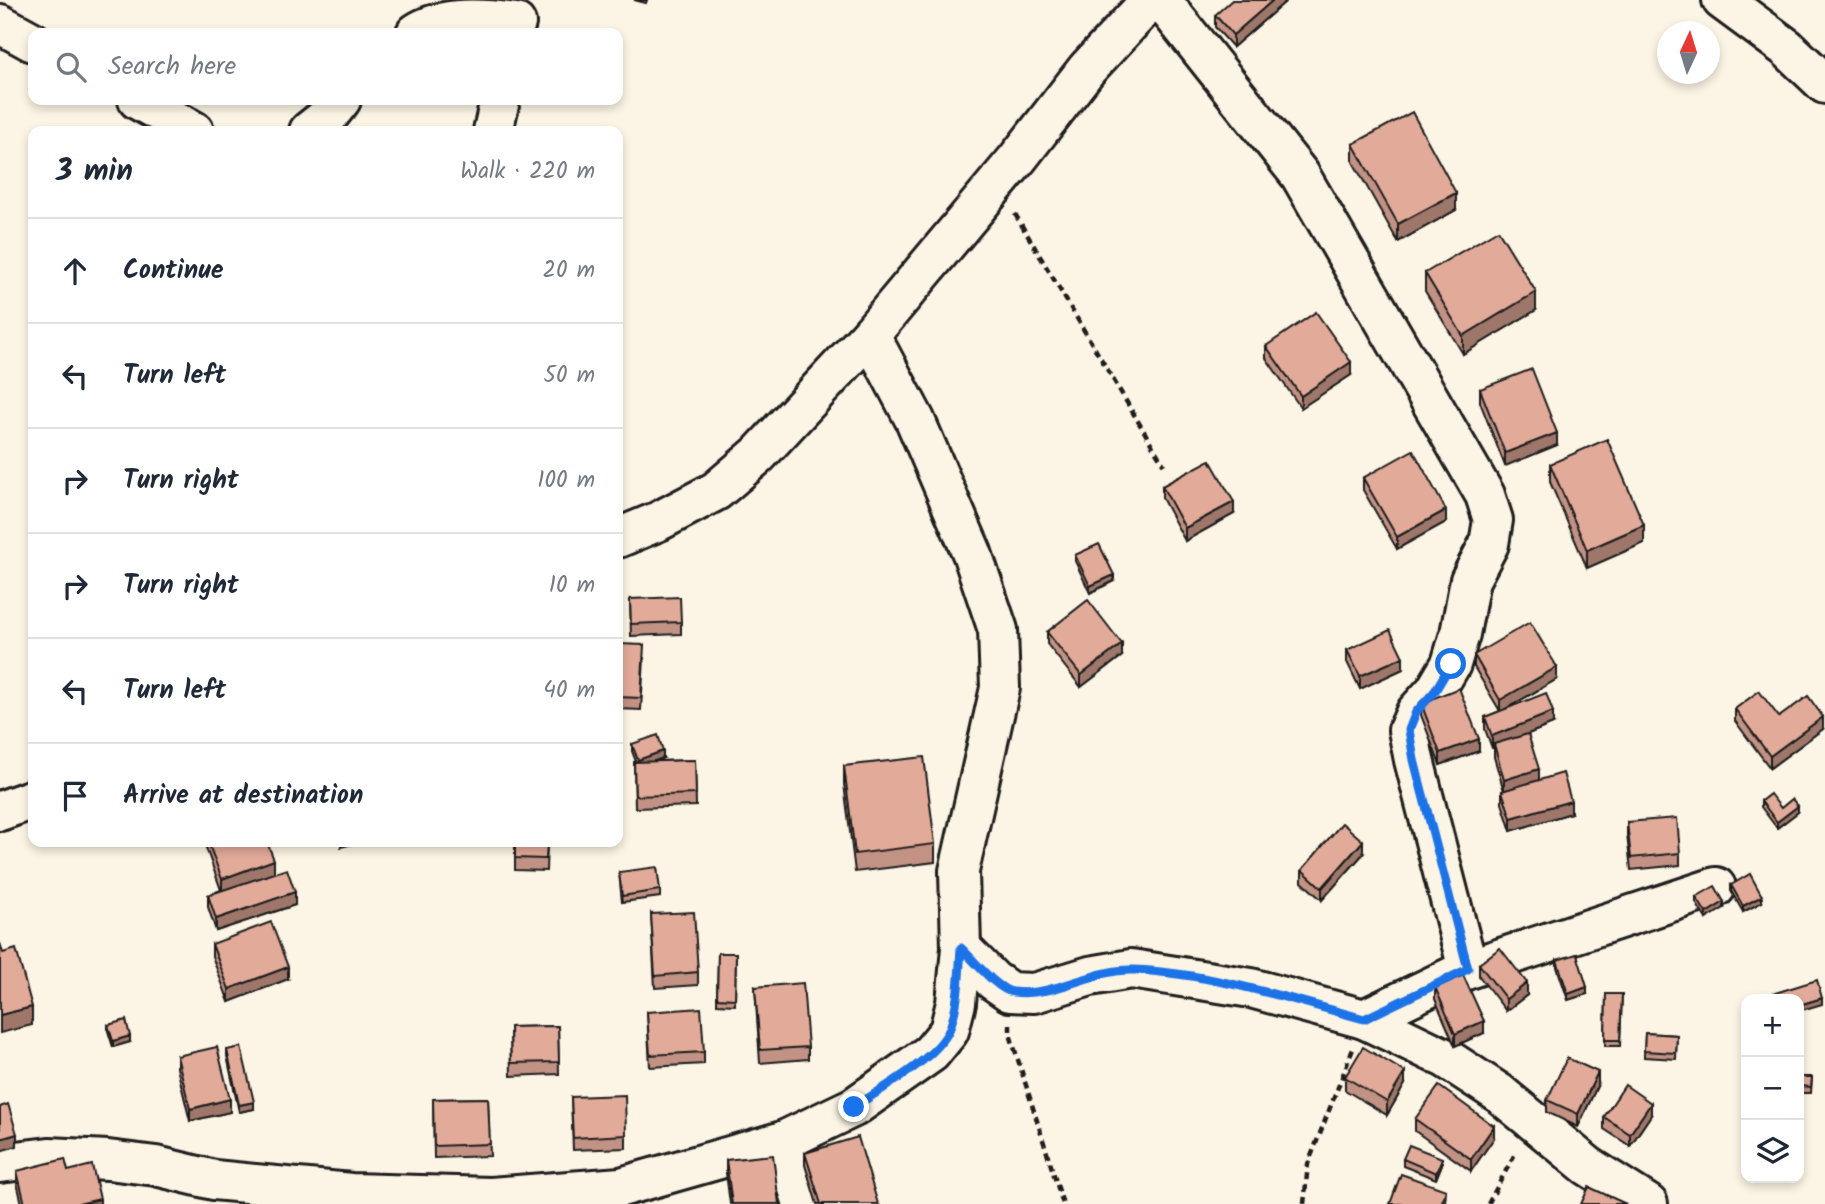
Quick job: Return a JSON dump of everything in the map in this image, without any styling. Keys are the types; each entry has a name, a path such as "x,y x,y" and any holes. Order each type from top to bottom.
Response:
{"street":[{"path":"623,536 659,521 716,491 758,455 870,335 997,183 1087,69 1151,0"},
{"path":"1161,0 1300,175 1485,495 1493,520 1489,544 1470,580 1460,634 1451,664 1435,691 1416,712 1409,730 1414,760 1468,969"},
{"path":"1722,0 1787,48 1825,84"},
{"path":"424,28 476,18 517,19"},
{"path":"0,24 28,39"},
{"path":"147,105 185,126"},
{"path":"315,126 337,105"},
{"path":"494,126 499,105"},
{"path":"0,1163 49,1157 108,1160 156,1167 216,1192 491,1197 621,1187 783,1142 854,1107 931,1053 949,1031 956,1003 961,948 959,871 1000,688 998,630 972,553 920,432 870,335"},
{"path":"0,811 28,801"},
{"path":"1364,1019 1468,969 1716,887"},
{"path":"961,948 994,981 1010,992 1034,993 1090,976 1131,970 1251,988 1364,1019 1447,1059 1499,1093 1588,1166 1648,1204"},
{"path":"783,1142 803,1204"}],"path":[{"path":"997,183 1164,465"},
{"path":"1010,992 1010,1034 1063,1204"},
{"path":"1304,1204 1308,1164 1364,1019"},
{"path":"1488,1204 1534,1121"}],"building":[{"path":"1232,0 1273,0 1233,35 1215,15"},
{"path":"1412,112 1456,193 1398,224 1353,144"},
{"path":"1498,230 1536,292 1463,336 1425,273"},
{"path":"1316,312 1351,362 1301,396 1266,346"},
{"path":"1532,369 1557,433 1505,453 1480,389"},
{"path":"1607,439 1644,525 1587,550 1550,464"},
{"path":"1413,450 1446,510 1397,537 1363,478"},
{"path":"1210,460 1234,502 1185,528 1162,486"},
{"path":"1099,544 1114,575 1090,586 1075,555"},
{"path":"680,597 681,622 631,624 630,599"},
{"path":"1088,600 1122,644 1081,675 1047,632"},
{"path":"1530,622 1557,667 1500,700 1474,655"},
{"path":"1390,630 1403,657 1360,676 1347,650"},
{"path":"623,644 644,645 641,698 623,697"},
{"path":"1459,688 1479,739 1440,753 1421,703"},
{"path":"1759,691 1779,717 1808,696 1823,717 1770,756 1735,709"},
{"path":"1546,693 1553,712 1492,736 1485,717"},
{"path":"1528,734 1539,769 1504,780 1494,744"},
{"path":"658,735 663,751 638,760 632,744"},
{"path":"924,757 935,844 855,854 844,766"},
{"path":"695,760 696,794 635,796 634,762"},
{"path":"1563,773 1571,801 1511,818 1502,791"},
{"path":"1770,794 1781,808 1792,799 1798,806 1777,822 1761,801"},
{"path":"1677,818 1680,853 1631,858 1627,822"},
{"path":"1342,823 1363,841 1322,888 1302,870"},
{"path":"210,847 269,847 274,860 222,879"},
{"path":"515,847 547,847 546,859 515,858"},
{"path":"657,867 660,890 622,896 619,872"},
{"path":"287,869 295,892 216,919 208,895"},
{"path":"1750,874 1762,896 1743,906 1731,885"},
{"path":"1715,886 1724,902 1706,913 1696,897"},
{"path":"694,912 698,972 655,976 651,914"},
{"path":"271,922 288,967 229,989 212,944"},
{"path":"0,943 3,953 16,949 32,1007 0,1015"},
{"path":"1500,948 1527,983 1506,999 1479,964"},
{"path":"718,953 736,953 735,999 717,998"},
{"path":"1577,954 1587,987 1568,994 1557,960"},
{"path":"1463,975 1484,1021 1455,1034 1435,987"},
{"path":"1817,980 1822,998 1804,1003 1804,994 1772,994"},
{"path":"803,983 808,1047 760,1050 755,987"},
{"path":"1606,994 1622,994 1620,1040 1605,1040"},
{"path":"701,1008 704,1052 650,1055 647,1012"},
{"path":"126,1020 130,1036 113,1041 108,1025"},
{"path":"558,1026 559,1062 511,1063 510,1027"},
{"path":"1645,1033 1677,1035 1676,1053 1644,1051"},
{"path":"217,1047 230,1099 190,1109 177,1056"},
{"path":"241,1047 254,1102 239,1105 227,1050"},
{"path":"1363,1047 1405,1072 1387,1102 1345,1077"},
{"path":"1567,1058 1598,1072 1578,1114 1547,1100"},
{"path":"1804,1077 1812,1077 1811,1087 1804,1086"},
{"path":"1625,1085 1651,1103 1630,1134 1604,1117"},
{"path":"1439,1086 1494,1126 1471,1159 1415,1119"},
{"path":"625,1095 626,1135 573,1138 571,1097"},
{"path":"488,1098 490,1144 434,1146 433,1099"},
{"path":"8,1104 17,1134 0,1139 0,1107"},
{"path":"858,1137 878,1204 821,1204 805,1153"},
{"path":"1409,1145 1442,1158 1436,1173 1403,1159"},
{"path":"773,1155 779,1204 732,1204 726,1160"},
{"path":"65,1159 68,1171 92,1165 100,1199 78,1204 25,1204 17,1171"},
{"path":"1401,1174 1446,1190 1441,1204 1390,1204"},
{"path":"1589,1187 1626,1204 1581,1204"}],"route":[{"path":"854,1107 931,1053 949,1031 956,1003 961,948 994,981 1010,992 1034,993 1090,976 1131,970 1251,988 1364,1019 1468,969 1414,760 1409,730 1416,712 1435,691 1451,664"}]}
